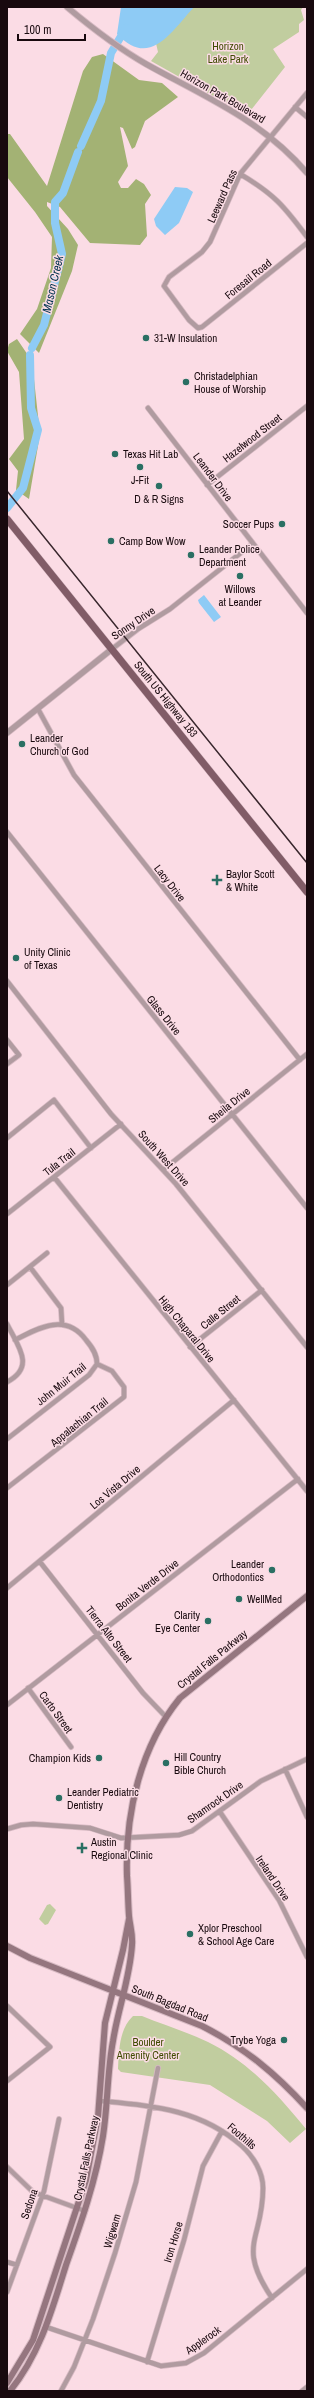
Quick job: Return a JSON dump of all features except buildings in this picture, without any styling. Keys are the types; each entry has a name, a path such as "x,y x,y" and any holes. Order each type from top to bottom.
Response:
{"main road":[{"name":"South US Highway 183","path":"7,520 307,892"},
{"name":"Crystal Falls Parkway","path":"7,2383 33,2340 78,2208 92,2153 100,2101 105,2023 129,1917 128,1837 143,1763 154,1734 165,1716 180,1698 201,1679 307,1596"},
{"name":"Crystal Falls Parkway","path":"10,2389 31,2362 46,2327 85,2211 99,2160 108,2102 112,2042 124,1995 133,1944 133,1933 129,1917"},
{"name":"South Bagdad Road","path":"7,1946 30,1958 202,2026 247,2052 288,2087 307,2108"},
{"path":"104,2042 112,2042"}],"street":[{"name":"Horizon Park Boulevard","path":"67,7 120,48 245,118 270,136 307,173"},
{"name":"Leeward Pass","path":"198,328 189,320 166,290 164,283 202,252 210,242 240,174 307,93"},
{"path":"295,107 307,117"},
{"path":"240,174 263,188 277,199 307,237"},
{"name":"Foresail Road","path":"198,328 206,325 307,242"},
{"name":"Hazelwood Street","path":"207,485 307,406"},
{"name":"Leander Drive","path":"148,408 307,614"},
{"name":"Sonny Drive","path":"7,733 112,649 138,629 170,609 252,544"},
{"name":"Lacy Drive","path":"38,709 74,775 300,1060"},
{"name":"Glass Drive","path":"7,832 307,1208"},
{"name":"South West Drive","path":"7,981 121,1124 163,1170 307,1347"},
{"path":"7,990 12,987"},
{"path":"7,1040 19,1055 7,1064"},
{"name":"Sheila Drive","path":"163,1170 307,1054"},
{"path":"7,1138 54,1100 91,1148"},
{"name":"Tula Trail","path":"7,1214 121,1124"},
{"name":"High Chaparal Drive","path":"54,1177 307,1490"},
{"path":"7,1285 47,1253"},
{"path":"15,1340 38,1328 62,1324 63,1312 60,1306 30,1267"},
{"name":"Calle Street","path":"190,1347 262,1290"},
{"path":"7,1324 22,1355 23,1366 17,1376 7,1382"},
{"name":"John Muir Trail","path":"7,1439 89,1375 97,1364 94,1350 81,1333 72,1326 62,1324"},
{"name":"Appalachian Trail","path":"7,1488 124,1397 124,1387 113,1373 97,1364"},
{"name":"Los Vista Drive","path":"7,1588 234,1400"},
{"name":"Bonita Verde Drive","path":"7,1705 298,1479"},
{"name":"Tierra Alto Street","path":"40,1562 150,1700 165,1716"},
{"name":"Carto Street","path":"28,1688 70,1747"},
{"name":"Shamrock Drive","path":"7,1829 21,1825 36,1824 90,1828 121,1838 179,1835 192,1830 220,1812 261,1781 307,1759"},
{"path":"285,1769 307,1816"},
{"name":"Ireland Drive","path":"220,1812 279,1900 307,1957"},
{"path":"7,2006 50,2047 7,2081"},
{"name":"Wigwam","path":"62,2391 84,2341 115,2252 136,2182 149,2106 158,2068"},
{"name":"Foothills","path":"100,2101 149,2106 190,2114 204,2120 222,2131 249,2153 259,2170 263,2187 253,2237 252,2258 261,2281 272,2298"},
{"name":"Sedona","path":"7,2292 42,2196 59,2119"},
{"name":"Iron Horse","path":"147,2362 184,2240 203,2166 222,2131"},
{"path":"7,2167 22,2182 42,2196 85,2211"},
{"path":"7,2262 17,2266"},
{"name":"Applerock","path":"46,2327 161,2366 186,2363 195,2359 307,2269"},
{"path":"302,2391 307,2387"}],"green space":[{"name":"Horizon Lake Park","path":"178,7 303,7 301,10 304,20 299,24 299,32 273,49 285,67 247,115 151,61 158,52 155,39"},
{"path":"103,54 139,80 162,83 178,97 145,121 135,147 132,149 123,128 120,127 128,166 118,182 121,188 128,188 136,179 144,184 151,195 145,204 147,236 140,245 90,243 60,207 47,202 47,206 68,229 78,245 72,271 39,353 20,334 37,309 51,268 52,237 35,212 7,177 7,134 10,134 47,186 83,71 92,57"},
{"path":"17,339 32,361 40,434 29,499 16,490 18,471 9,459 24,439 19,372 7,351 9,344"},
{"path":"50,1904 56,1910 48,1924 45,1925 39,1919 47,1905"},
{"name":"Boulder Amenity Center","path":"133,2016 142,2016 184,2032 208,2042 237,2059 262,2080 306,2129 290,2143 267,2121 210,2085 121,2072 118,2069 122,2034 128,2021"}],"water":[{"path":"121,7 194,7 177,27 159,43 150,47 140,48 129,44 117,34"},
{"path":"175,187 187,188 193,192 179,223 165,235 156,226 154,219"},
{"path":"204,595 221,617 214,622 199,603 198,600"}],"waterway":[{"name":"Mason Creek","path":"81,146 101,101 111,53 126,28"},
{"name":"Mason Creek","path":"32,348 44,325 62,254 55,223 55,202 63,193 78,152"},
{"name":"Mason Creek","path":"7,508 23,488 38,430 31,408 30,355"}],"railway":[{"path":"7,491 307,863"}],"place":[{"name":"31-W Insulation","path":"146,338"},
{"name":"Christadelphian House of Worship","path":"186,382"},
{"name":"Texas Hit Lab","path":"115,454"},
{"name":"J-Fit","path":"140,467"},
{"name":"D & R Signs","path":"159,486"},
{"name":"Soccer Pups","path":"282,524"},
{"name":"Camp Bow Wow","path":"111,541"},
{"name":"Leander Police Department","path":"191,555"},
{"name":"Willows at Leander","path":"240,576"},
{"name":"Leander Church of God","path":"22,744"},
{"name":"Baylor Scott & White","path":"217,880"},
{"name":"Unity Clinic of Texas","path":"16,958"},
{"name":"Leander Orthodontics","path":"272,1570"},
{"name":"WellMed","path":"239,1599"},
{"name":"Clarity Eye Center","path":"208,1621"},
{"name":"Champion Kids","path":"99,1758"},
{"name":"Hill Country Bible Church","path":"166,1763"},
{"name":"Leander Pediatric Dentistry","path":"59,1798"},
{"name":"Austin Regional Clinic","path":"82,1848"},
{"name":"Xplor Preschool & School Age Care","path":"190,1934"},
{"name":"Trybe Yoga","path":"284,2040"}]}
